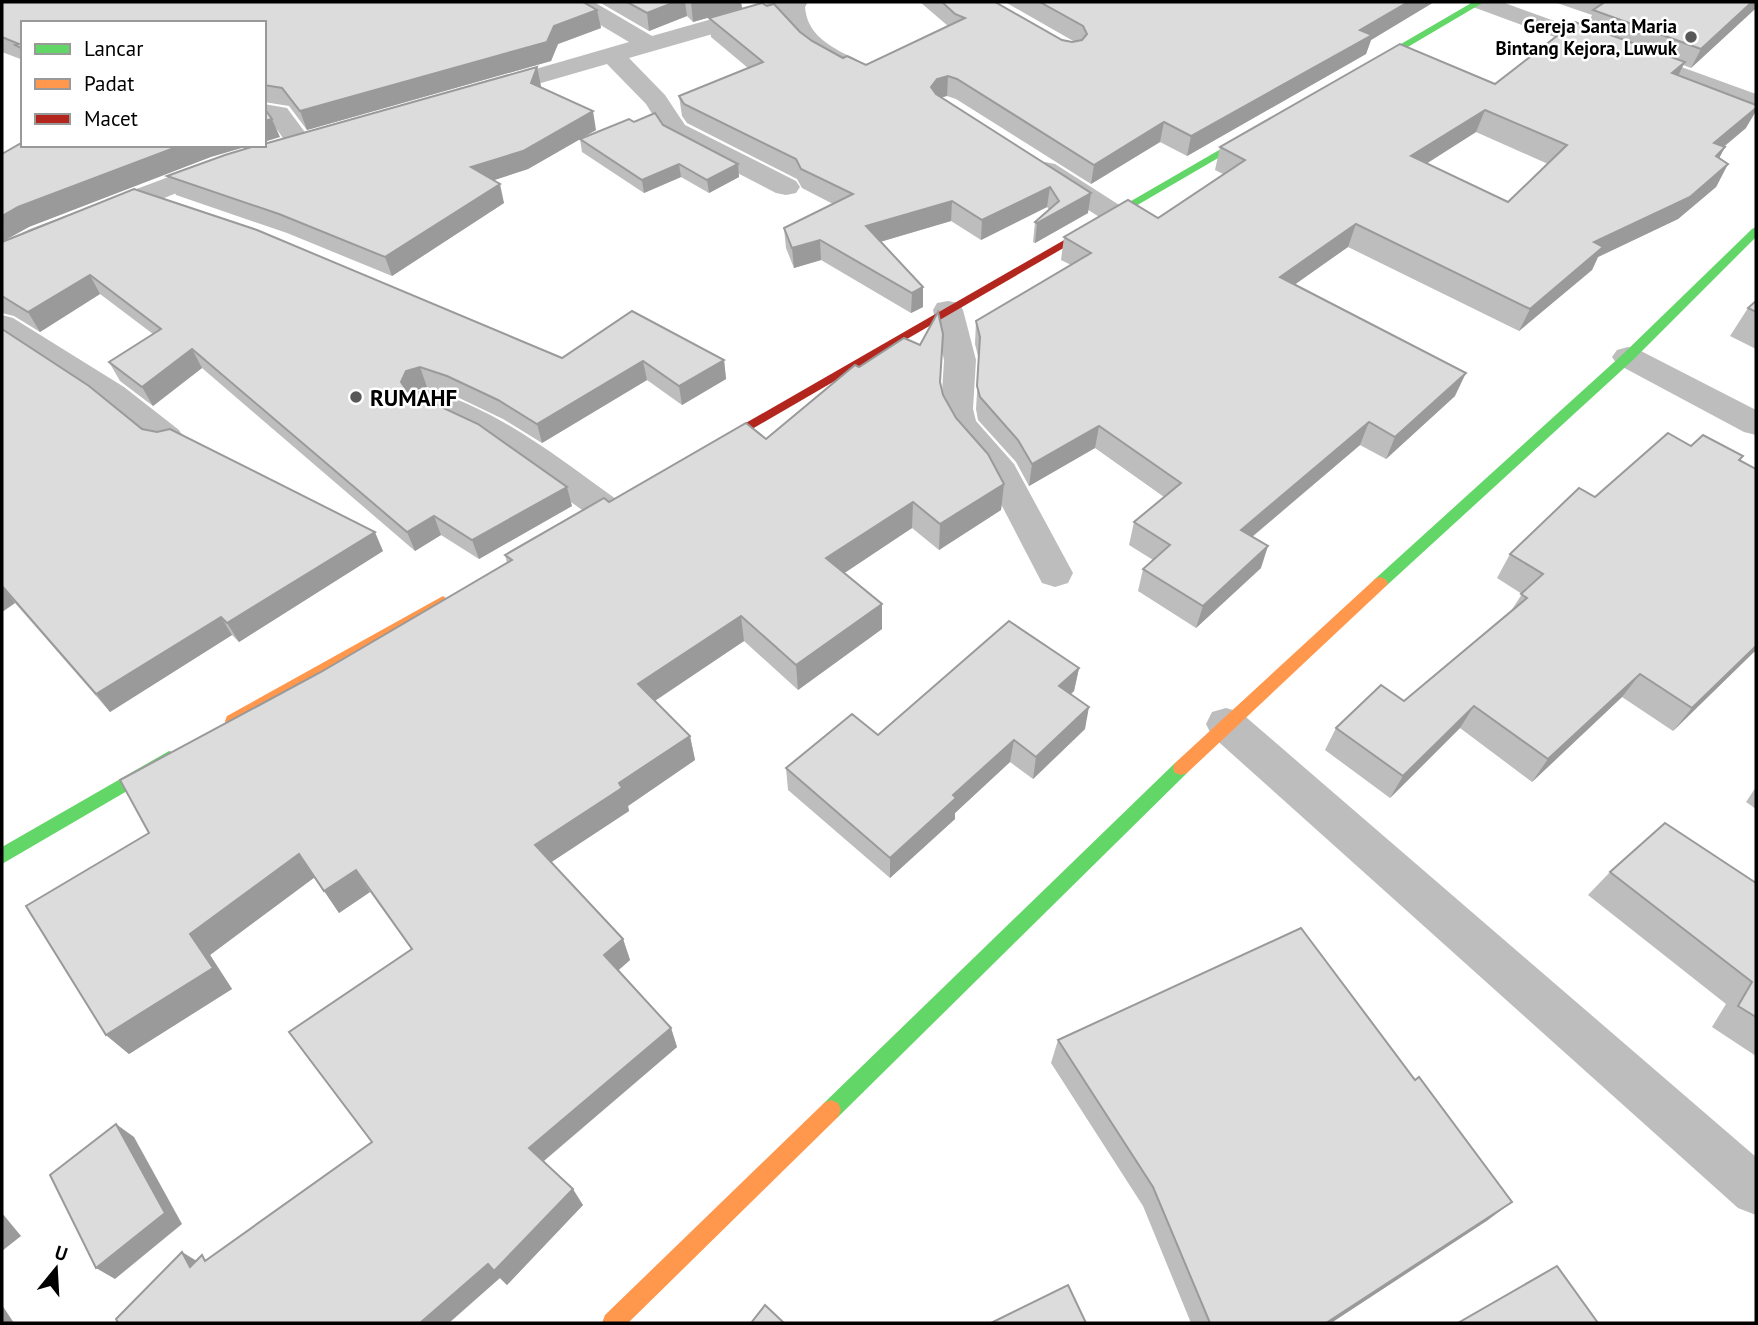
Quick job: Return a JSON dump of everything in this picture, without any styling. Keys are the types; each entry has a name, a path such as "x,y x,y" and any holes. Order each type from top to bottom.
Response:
{"street":[{"path":"578,2 647,43"},
{"path":"465,97 794,2 795,24 812,43 837,60 869,72"},
{"path":"1349,77 1480,2 1756,103"},
{"path":"611,54 656,100 675,130 786,187"},
{"path":"266,112 278,113 311,140 274,150"},
{"path":"687,461 1279,118"},
{"path":"1024,156 1114,214"},
{"path":"2,254 140,195 248,158"},
{"path":"140,195 177,208"},
{"path":"613,1323 1226,724 1628,357 1756,231"},
{"path":"948,310 960,360 957,409 960,421 968,435 1002,472 1055,573"},
{"path":"2,326 113,394 167,438"},
{"path":"1628,357 1756,424"},
{"path":"426,400 460,411 500,434 604,508"},
{"path":"221,728 458,592"},
{"path":"1226,724 1756,1190"},
{"path":"2,856 185,749"}],"building":[{"path":"2,2 583,2 597,10 554,26 547,42 300,111 282,88 266,85 266,21 21,21 21,48 15,45 19,44 2,37"},
{"path":"627,2 675,2 647,13"},
{"path":"942,2 995,2 1062,40 1072,42 1082,40 1087,34 1083,26 1040,2 1408,2 1360,30 1372,35 1191,136 1164,122 1094,165 957,79 948,76 937,79 931,87 936,94 1091,193 1037,223 1035,222 1059,201 1050,187 982,220 952,201 866,226 923,287 912,293 820,240 792,248 784,228 853,194 801,169 796,159 684,104 679,96 763,62 709,18 762,3 767,6 774,4 812,41 843,58 847,56 866,65 965,18 955,14"},
{"name":"Gereja Santa Maria Bintang Kejora, Luwuk","path":"1605,2 1752,2 1701,49 1593,10"},
{"path":"1575,22 1685,62 1672,73 1756,105 1756,108 1714,143 1725,147 1716,156 1728,164 1690,197 1594,242 1603,247 1530,309 1356,224 1280,277 1466,373 1395,437 1369,422 1241,530 1268,546 1203,606 1143,569 1170,545 1134,522 1181,483 1099,426 1032,464 1018,440 980,397 977,386 980,337 976,321 1091,253 1064,237 1128,200 1158,218 1245,160 1220,147 1400,44 1495,84","holes":["1485,110 1567,145 1508,202 1411,156"]},
{"path":"537,67 531,83 593,111 523,151 471,167 500,184 385,257 279,214 167,176 251,147 266,147 266,143"},
{"path":"655,113 663,125 738,164 707,180 679,164 642,180 580,139 629,119 634,122"},
{"path":"21,143 21,147 177,147 18,207 2,216 2,154"},
{"path":"134,189 257,230 562,358 632,311 724,360 679,386 643,361 537,424 498,400 447,376 420,367 406,371 401,382 407,391 478,424 567,487 472,540 434,516 407,532 192,349 142,387 109,362 161,329 90,275 28,312 2,296 2,242"},
{"path":"1756,301 1756,312 1748,308"},
{"path":"938,312 943,334 940,382 943,395 956,418 988,454 1004,484 940,524 913,502 826,558 882,604 796,665 741,616 638,684 690,736 619,783 622,788 535,845 623,939 604,955 671,1028 529,1148 573,1189 494,1271 488,1264 420,1323 118,1323 116,1319 182,1252 190,1267 202,1255 205,1261 372,1142 289,1032 412,949 356,870 324,891 299,854 190,934 213,968 106,1035 26,906 149,833 120,780 321,672 512,560 505,555 604,498 609,502 746,423 766,439 855,365 859,367 904,338 920,345"},
{"path":"2,329 89,386 142,429 157,432 170,429 375,532 227,623 221,617 96,694 2,586"},
{"path":"1668,433 1691,446 1703,435 1743,456 1739,460 1756,469 1756,646 1692,708 1640,674 1548,759 1474,706 1403,776 1336,728 1381,685 1404,701 1527,598 1521,594 1543,574 1510,554 1579,488 1595,497"},
{"path":"1009,621 1079,668 1059,686 1089,707 1036,757 1014,740 953,795 956,798 890,858 786,768 852,714 878,735"},
{"path":"1665,823 1756,883 1756,1017 1738,1006 1752,982 1610,872"},
{"path":"1301,928 1415,1080 1419,1077 1512,1202 1326,1323 1210,1323 1153,1187 1058,1040"},
{"path":"116,1124 165,1213 96,1268 50,1175"},
{"path":"1557,1266 1598,1323 1458,1323"},
{"path":"1068,1285 1086,1323 991,1323"},
{"path":"765,1305 784,1323 751,1323"}],"traffic: fast":[{"path":"1358,72 1479,2"},
{"path":"1106,219 1264,127"},
{"path":"1380,583 1628,357 1756,231"},
{"path":"2,856 169,758"},
{"path":"831,1110 1181,768"}],"traffic: slow":[{"path":"1181,768 1380,583"},
{"path":"233,721 443,602"},
{"path":"613,1323 831,1110"}],"traffic: jam":[{"path":"704,451 1106,219"}],"place":[{"name":"Gereja Santa Maria Bintang Kejora, Luwuk","path":"1691,37"},
{"name":"RUMAHF","path":"356,397"}]}
